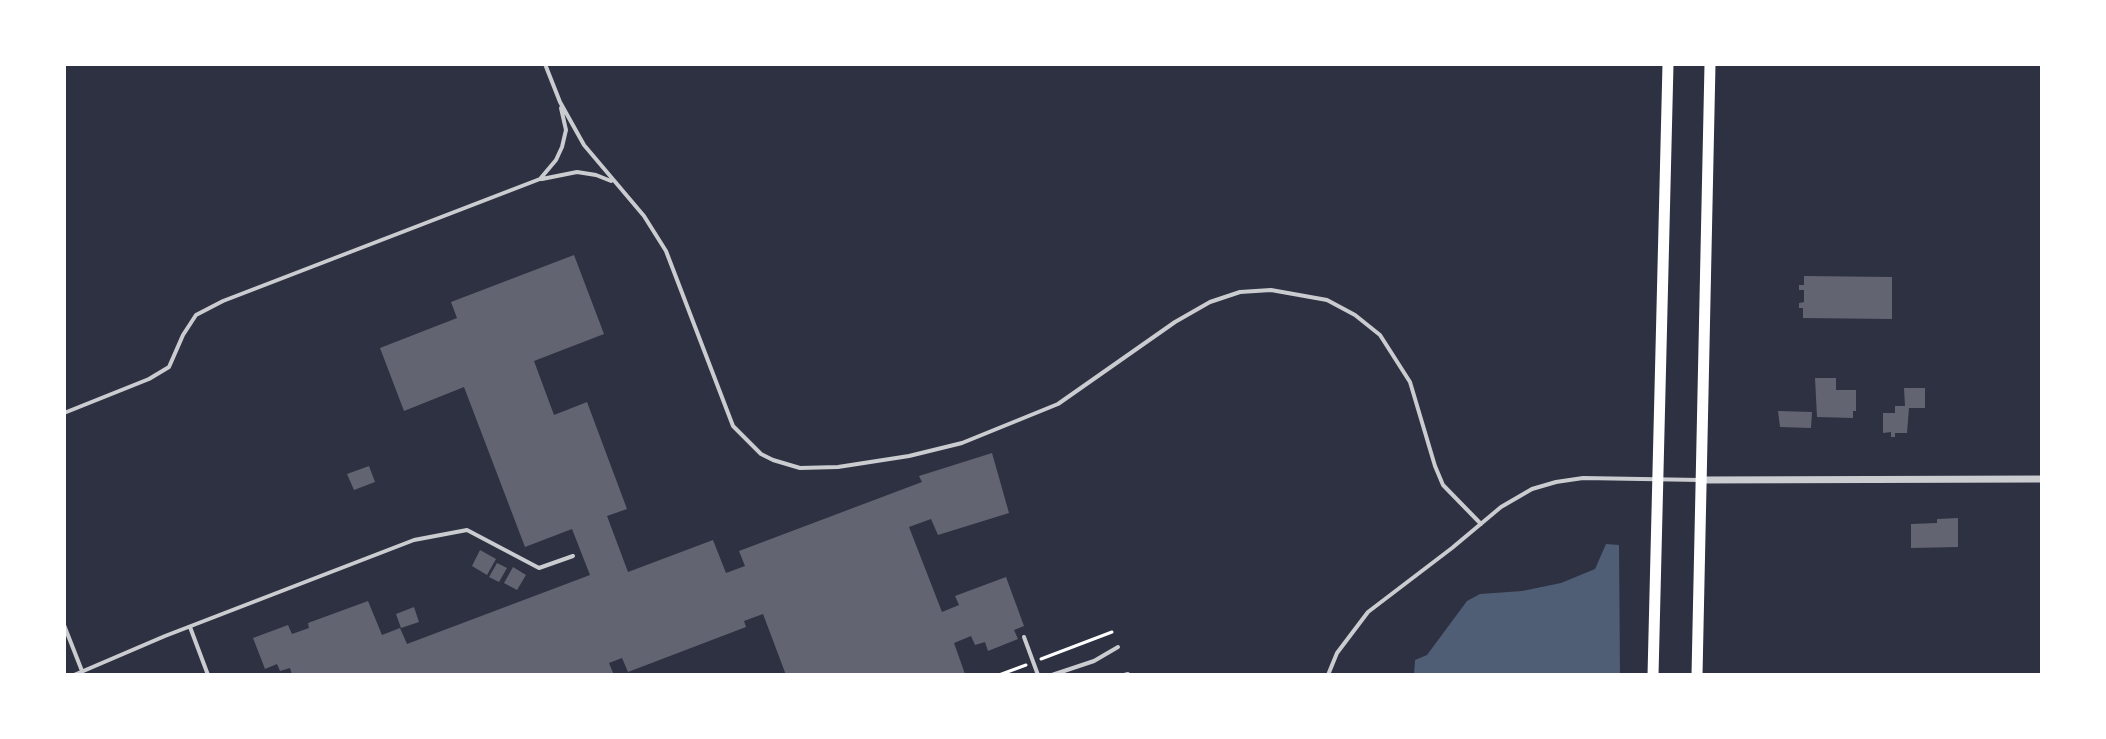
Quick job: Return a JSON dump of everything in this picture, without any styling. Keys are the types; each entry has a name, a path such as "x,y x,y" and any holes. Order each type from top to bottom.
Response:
{"main road":[{"path":"1653,675 1668,64"},
{"path":"1697,675 1710,64"}],"street":[{"path":"1701,480 2042,479"}],"lane":[{"path":"545,64 560,102 584,145 644,216 666,251 733,426 761,454 773,460 800,468 838,467 909,456 962,443 1058,404 1175,322 1210,302 1240,292 1271,290 1327,300 1355,315 1380,335 1410,382 1443,485 1481,524"},
{"path":"540,179 556,160 566,130 560,102"},
{"path":"64,413 149,379 169,367 196,315 223,301 540,179 577,172 615,182"},
{"path":"1328,675 1337,653 1368,612 1511,501 1532,489 1583,478 1701,480"},
{"path":"74,675 414,540 467,530 539,568 573,556"},
{"path":"64,625 82,672"},
{"path":"190,627 208,675"},
{"path":"1024,637 1038,675"},
{"path":"1052,675 1094,661 1118,647"}],"path":[{"path":"999,675 1112,632"}],"water":[{"path":"1606,544 1619,545 1620,675 1414,675 1415,660 1427,655 1467,601 1480,594 1522,591 1561,583 1595,569"}],"building":[{"path":"574,255 604,334 534,361 554,415 587,402 627,509 607,516 628,572 713,540 726,573 745,566 739,551 922,482 919,476 992,453 1009,513 938,535 931,519 909,527 942,612 959,605 955,596 1006,577 1024,626 1014,630 1018,639 988,651 985,642 975,645 971,636 954,643 965,674 962,675 786,675 763,614 744,621 746,627 628,672 622,658 609,663 614,675 292,675 290,668 280,671 277,664 265,669 253,638 288,625 292,634 309,628 308,623 368,601 382,635 400,628 407,644 590,575 572,529 525,547 464,387 404,411 380,348 457,318 451,302"},
{"path":"1804,276 1892,277 1892,319 1803,318 1803,308 1799,308 1799,303 1804,302 1804,290 1799,290 1799,285 1804,285"},
{"path":"1815,378 1836,378 1836,390 1856,390 1853,418 1817,417"},
{"path":"1904,388 1925,388 1925,408 1909,408 1907,433 1895,433 1895,437 1891,437 1891,432 1883,433 1883,413 1895,413 1895,406 1905,406"},
{"path":"1778,411 1812,412 1811,428 1780,427"},
{"path":"369,466 375,482 354,490 347,474"},
{"path":"1958,518 1958,547 1911,548 1911,524"},
{"path":"480,550 496,559 487,575 472,566"},
{"path":"497,563 507,568 499,582 489,577"},
{"path":"513,567 526,575 517,590 504,583"},
{"path":"414,607 419,622 401,628 396,614"}]}
